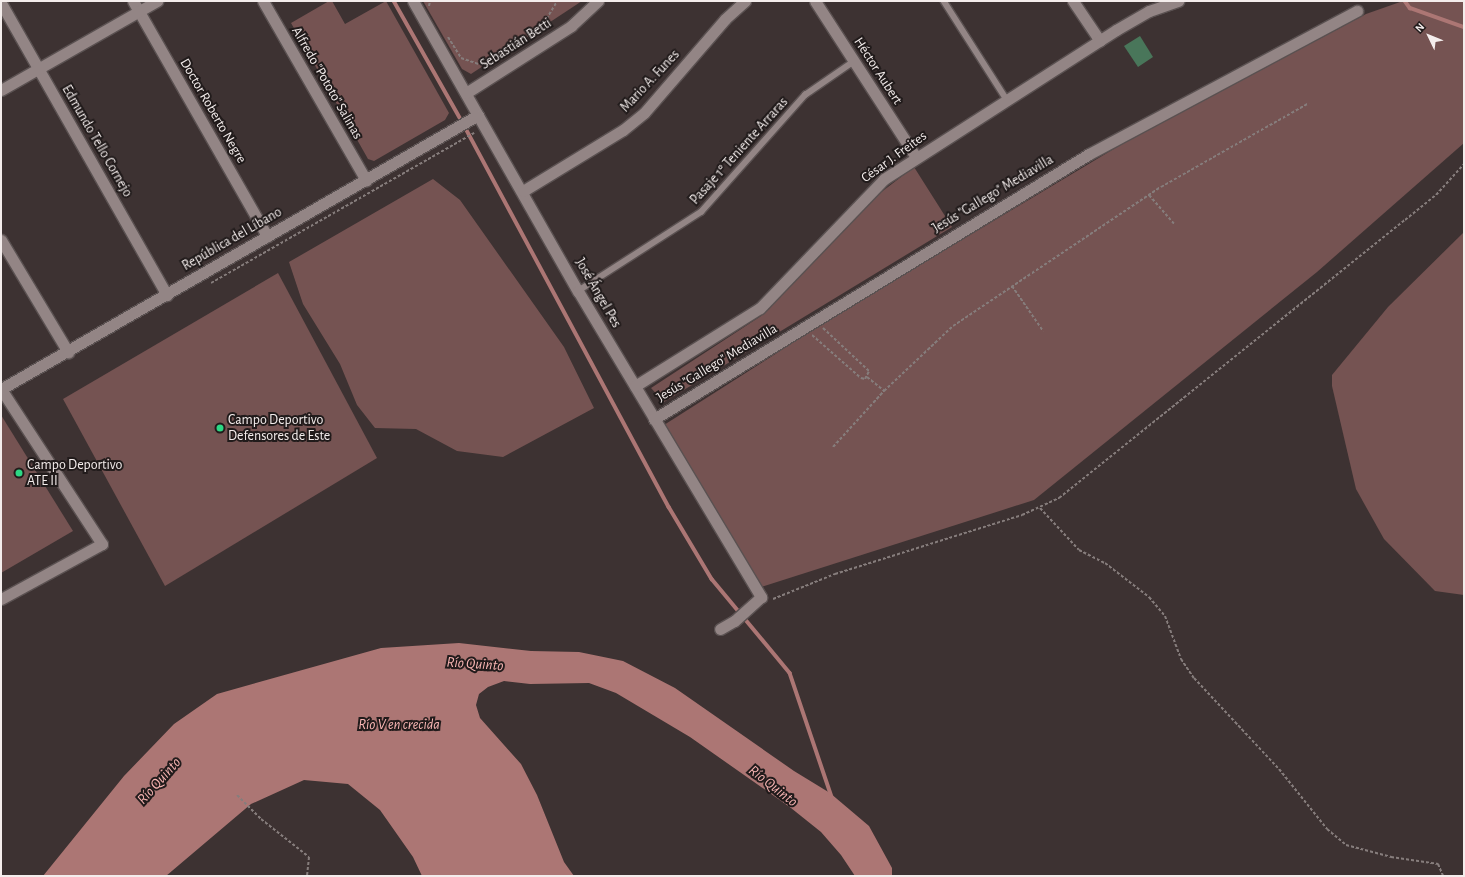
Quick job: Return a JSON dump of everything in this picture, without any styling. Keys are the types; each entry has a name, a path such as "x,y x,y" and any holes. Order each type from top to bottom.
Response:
{"street":[{"name":"Doctor Roberto Negre","path":"134,1 267,236"},
{"path":"1,90 157,1"},
{"name":"Alfredo \"Pototo\" Salinas","path":"263,1 366,180"},
{"name":"José Ángel Pes","path":"413,1 523,191 578,291 635,386 758,600"},
{"name":"Sebastián Betti","path":"466,93 571,26 598,1"},
{"name":"Mario A. Funes","path":"523,191 623,130 644,113 725,19 745,1"},
{"name":"Héctor Aubert","path":"815,1 853,62 916,157"},
{"path":"1073,1 1100,41"},
{"name":"César J. Freites","path":"635,386 760,308 867,194 884,179 916,157 1008,101 1100,41 1150,11 1178,1"},
{"name":"Edmundo Tello Cornejo","path":"1,3 167,295"},
{"name":"Jesús \"Gallego\" Mediavilla","path":"654,419 1089,154 1357,11"},
{"name":"República del Líbano","path":"1,389 68,352 478,115"},
{"path":"1,240 68,352"},
{"path":"1,389 102,544 1,599"},
{"path":"720,629 734,621 758,600"}],"lane":[{"path":"944,1 1008,101"},
{"name":"Pasaje 1º Teniente Arraras","path":"578,291 701,212 805,95 853,62"}],"path":[{"path":"430,1 429,6 433,12"},
{"path":"445,32 461,58 481,65 544,24 557,1"},
{"path":"833,447 884,390 953,326 1149,195 1309,103"},
{"path":"204,287 368,196 485,126"},
{"path":"758,600 773,599 835,574 1040,508 1059,498 1436,195 1464,164"},
{"path":"1149,195 1174,224"},
{"path":"1012,286 1043,331"},
{"path":"815,321 869,371 867,377"},
{"path":"803,328 861,378 867,377 884,390"},
{"path":"1040,508 1079,550 1105,563 1149,597 1165,616 1181,659 1194,678 1279,769 1327,829 1346,845 1391,857 1438,864 1443,876"},
{"path":"236,795 261,819 309,857 307,876"}],"shaded area":[{"path":"329,1 332,1 345,24 386,1 449,113 445,120 374,161 368,159 291,23"},
{"path":"423,1 582,1 471,74 462,69"},
{"path":"1403,1 1464,1 1464,143 1317,272 1034,500 758,588 664,425 830,319 1127,141 1366,14"},
{"path":"914,167 952,227 664,402 651,388 761,316 871,200"},
{"path":"433,179 460,200 564,347 594,408 503,457 457,451 416,429 375,428 357,405 340,364 303,304 289,262"},
{"path":"1464,232 1464,595 1435,591 1384,539 1356,489 1332,386 1332,375 1388,307"},
{"name":"Campo Deportivo Defensores de Este","path":"278,273 377,458 165,586 63,399"},
{"name":"Campo Deportivo ATE II","path":"1,415 73,531 1,573"}],"water":[{"name":"Río V en crecida","path":"459,643 531,651 579,652 623,661 675,688 794,771 830,793 869,826 892,868 892,876 855,876 841,855 821,832 791,808 690,737 616,693 589,683 530,684 504,681 488,687 479,694 476,705 480,718 521,764 537,795 564,862 574,876 422,876 413,857 380,810 348,784 304,780 251,804 166,876 43,876 124,776 174,724 217,694 381,648"}],"building":[{"path":"1140,36 1153,57 1138,67 1124,46"}],"waterway":[{"path":"394,1 463,123 669,507 712,579 790,673 832,797"},
{"path":"1405,1 1410,8 1464,27"}],"place":[{"name":"Campo Deportivo Defensores de Este","path":"220,428"},
{"name":"Campo Deportivo ATE II","path":"19,473"}],"water label":[{"name":"Río Quinto","path":"475,664"},
{"name":"Río Quinto","path":"159,781"},
{"name":"Río Quinto","path":"773,786"}]}
